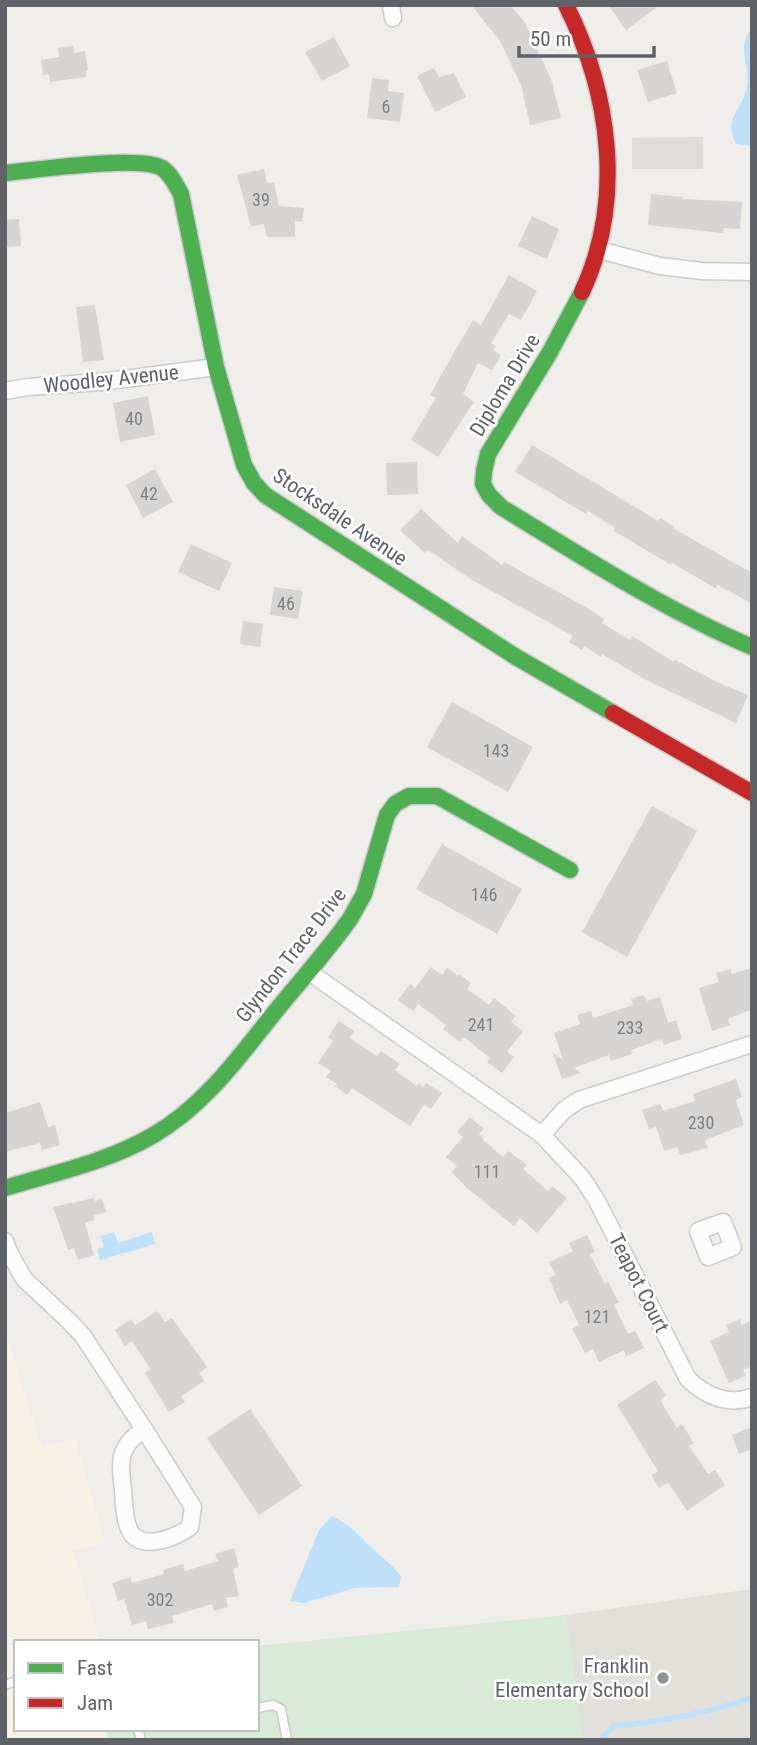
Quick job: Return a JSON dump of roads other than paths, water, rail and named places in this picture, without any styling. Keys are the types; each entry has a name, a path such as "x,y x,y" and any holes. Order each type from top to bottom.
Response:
{"street":[{"name":"Diploma Drive","path":"566,5 589,55 600,90 606,127 605,206 599,250 585,287 563,329 488,454 482,472 484,488 489,499 501,507 670,609 717,634 752,647"},
{"name":"Stocksdale Avenue","path":"5,173 129,162 151,164 163,169 181,194 216,367 244,465 254,483 265,495 516,657 752,793"},
{"path":"599,250 660,266 702,271 752,272"},
{"name":"Woodley Avenue","path":"5,391 216,367"},
{"name":"Glyndon Trace Drive","path":"5,1188 121,1152 153,1136 177,1119 216,1083 309,972 360,904 367,888 382,826 392,808 402,798 417,794 437,796 570,870"},
{"name":"Teapot Court","path":"309,972 542,1135 583,1179 597,1201 688,1379 702,1392 716,1399 728,1401 752,1397"},
{"path":"542,1135 564,1110 579,1100 752,1044"},
{"path":"5,1241 24,1279 83,1336 144,1429 193,1507 190,1527 182,1533 156,1541 137,1538 130,1532 120,1469 122,1454 128,1443 144,1429"}],"lane":[{"path":"259,1708 273,1705 281,1709 287,1740"}],"water":[{"path":"752,29 752,146 736,144 732,121 747,87 744,49 747,35"},
{"path":"114,1232 118,1243 152,1232 155,1244 100,1260 97,1249 104,1247 101,1236"},
{"path":"332,1516 349,1526 394,1568 401,1576 399,1587 355,1588 304,1603 290,1601 319,1530"}],"waterway":[{"path":"601,1740 613,1726 683,1716 752,1698"}],"place":[{"name":"Franklin Elementary School","path":"663,1678"}]}
